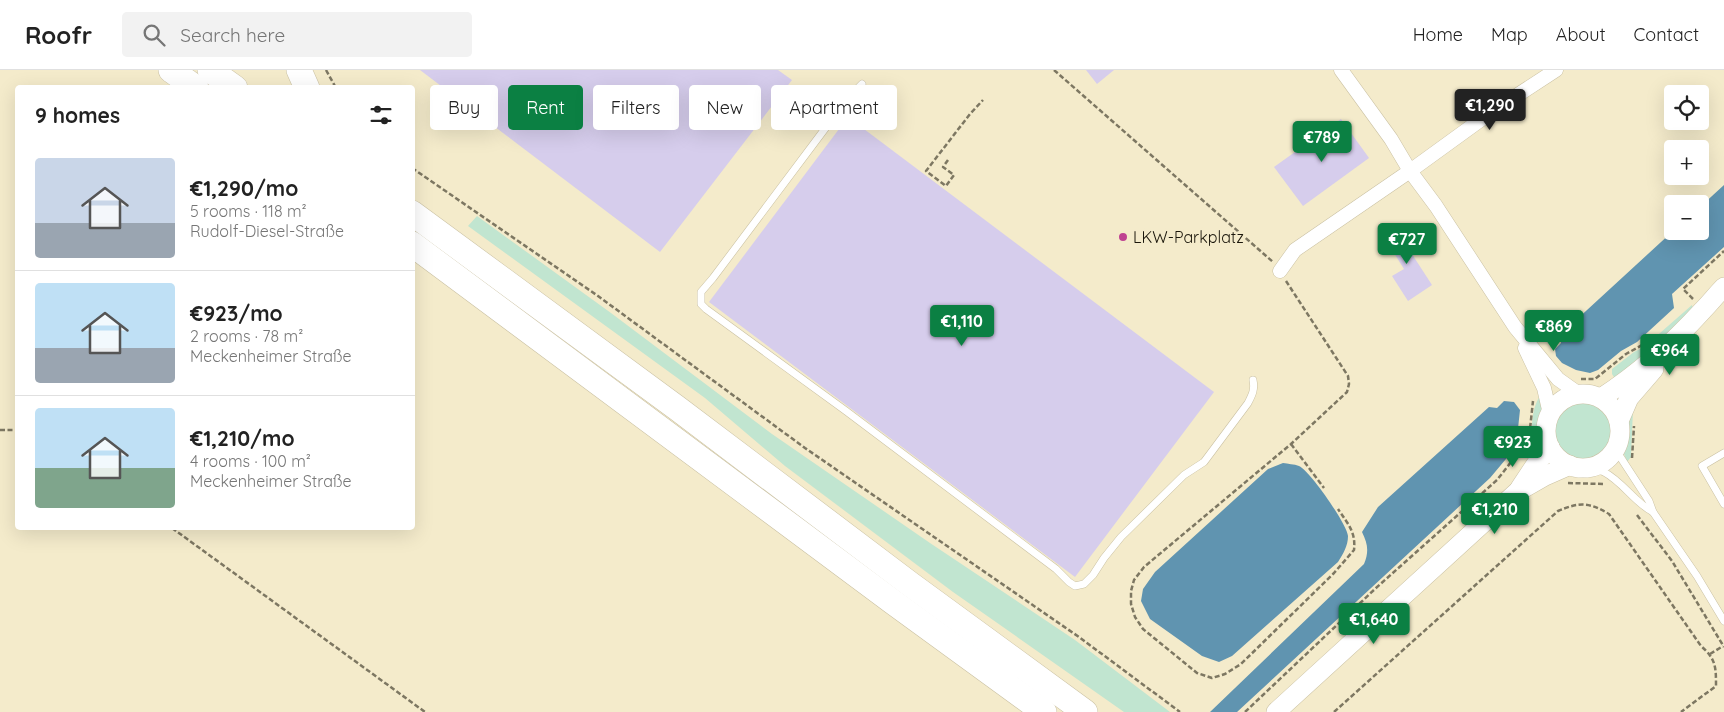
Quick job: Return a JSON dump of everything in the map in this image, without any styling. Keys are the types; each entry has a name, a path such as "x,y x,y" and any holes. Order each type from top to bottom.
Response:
{"highway":[{"path":"171,70 192,85"},
{"path":"210,70 231,85"},
{"path":"299,70 306,85"},
{"path":"415,200 639,368 677,408"},
{"path":"415,215 1085,712"},
{"path":"415,246 878,591 1044,712"}],"main road":[{"path":"1601,398 1618,387 1655,357 1724,287"},
{"path":"1276,712 1517,492 1545,476 1577,467 1598,465 1609,457 1616,447 1620,434 1627,423 1629,398 1659,363 1724,307"},
{"path":"1577,467 1558,458 1550,448 1546,431 1550,414 1557,404 1578,394 1590,394 1601,398 1627,423"},
{"path":"1517,492 1536,464 1550,448"}],"street":[{"path":"1341,70 1391,139 1410,171 1436,206 1515,327 1558,379 1578,394"},
{"path":"1280,271 1295,250 1556,70"},
{"path":"1515,327 1544,388 1550,414"}],"lane":[{"path":"862,84 848,98 701,292 701,304 706,309 946,486 1056,569 1075,586 1084,584 1093,575 1121,537 1184,475 1204,462 1248,403 1253,393 1253,380"},
{"path":"1616,447 1619,455 1649,501 1653,512 1697,576 1724,621"},
{"path":"1724,453 1702,466 1724,504"},
{"path":"1577,467 1602,470 1614,478 1644,507 1653,512"}],"path":[{"path":"326,70 334,85"},
{"path":"1054,70 1269,258 1280,271 1348,376 1347,392 1291,444 1144,567 1134,580 1131,591 1131,604 1135,617 1143,629 1197,673 1212,678 1225,674 1241,664 1354,550 1355,539 1350,526 1338,509"},
{"path":"948,160 942,167 954,175 946,186 926,171 982,100"},
{"path":"415,170 598,296 805,448 1079,637 1180,712"},
{"path":"1683,289 1724,251"},
{"path":"1605,371 1626,354 1643,346 1648,340"},
{"path":"1245,712 1376,588 1497,480 1515,456 1528,447 1532,405 1536,395 1544,388"},
{"path":"1627,423 1632,461 1627,468"},
{"path":"0,430 15,430"},
{"path":"1291,444 1324,488"},
{"path":"1545,476 1560,483 1600,483 1608,485 1614,478"},
{"path":"1334,712 1558,511 1574,505 1595,506 1609,514 1701,646 1710,654 1716,666 1716,686 1681,712"},
{"path":"1634,510 1672,561 1724,646 1710,654"},
{"path":"175,530 425,712"}],"green space":[{"path":"477,216 611,313 772,434 1075,640 1170,712 1124,712 953,592 785,466 705,398 468,226"},
{"path":"1692,305 1694,314 1618,383 1612,374 1612,369 1634,352 1644,347"},
{"path":"1543,393 1539,447 1534,457 1532,442 1533,414 1538,398"},
{"path":"1582,400 1594,403 1604,409 1610,419 1613,431 1610,443 1604,453 1594,459 1582,462 1570,459 1560,453 1554,443 1551,431 1554,419 1560,409 1570,403"},
{"path":"1633,409 1631,457 1627,462 1624,454 1625,418"}],"water":[{"path":"1724,185 1724,247 1672,294 1674,308 1637,342 1621,351 1598,370 1590,373 1576,370 1562,363 1556,356 1555,349 1561,343 1562,333 1664,239 1709,240 1709,199"},
{"path":"1504,401 1514,402 1520,410 1516,447 1490,478 1237,712 1210,712 1364,564 1367,548 1362,532 1378,507 1489,407 1497,408"},
{"path":"1283,463 1299,466 1311,477 1327,498 1346,530 1348,536 1345,550 1338,562 1232,656 1219,662 1202,656 1150,619 1141,601 1143,589 1155,572 1268,469"}],"building":[{"path":"420,70 778,70 792,80 788,85 771,85 771,107 761,120 761,85 689,85 689,130 754,130 660,252 498,129 498,85 440,85"},
{"path":"1086,70 1114,70 1097,84"},
{"path":"1341,119 1369,158 1303,206 1274,167"},
{"path":"838,130 865,130 1214,392 1075,577 709,302"},
{"path":"1401,226 1415,248 1410,251 1432,285 1408,301 1392,276 1404,269 1384,237"}],"place":[{"name":"LKW-Parkplatz","path":"1123,237"}]}
